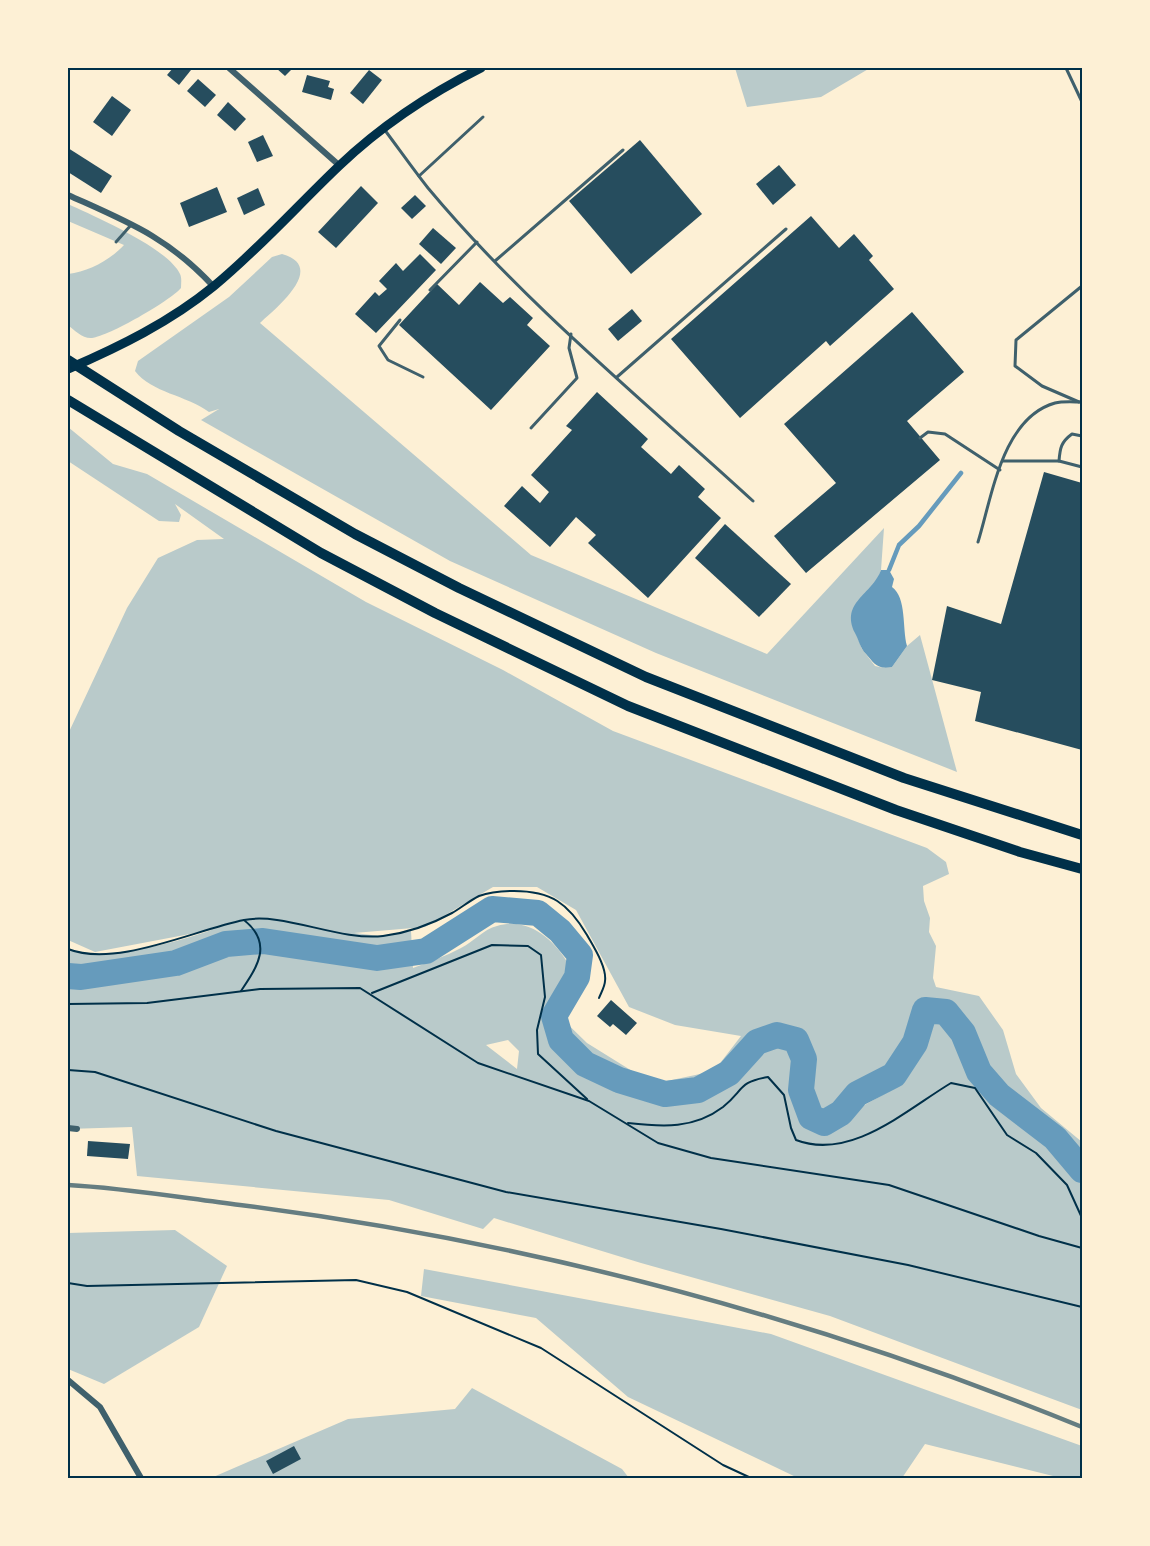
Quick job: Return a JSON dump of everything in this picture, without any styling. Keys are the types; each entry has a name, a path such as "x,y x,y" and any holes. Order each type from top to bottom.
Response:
{"highway":[{"path":"68,369 140,336 183,310 213,287 267,239 340,166 383,128 439,89 481,68"},
{"path":"68,360 179,431 355,534 459,588 646,677 904,778 1083,835"},
{"path":"68,400 321,553 435,613 628,706 896,810 1020,852 1083,869"}],"street":[{"path":"229,68 340,166"},
{"path":"68,195 132,224 172,246 213,287"},
{"path":"68,1128 77,1129"},
{"path":"68,1380 100,1407 141,1479"}],"lane":[{"path":"1066,68 1083,102"},
{"path":"419,176 483,117"},
{"path":"383,128 419,176 495,261 617,377 753,501"},
{"path":"495,261 623,150"},
{"path":"116,242 132,224"},
{"path":"617,377 786,229"},
{"path":"430,290 477,242"},
{"path":"1082,402 1042,387 1015,366 1016,340 1083,286"},
{"path":"400,320 379,346 388,360 423,377"},
{"path":"531,428 577,378 569,348 571,334"},
{"path":"978,542 1003,461 1017,429 1043,408 1057,402 1082,402"},
{"path":"920,438 928,432 945,434 1000,470"},
{"path":"1059,461 1060,446 1065,439 1072,434 1083,436"},
{"path":"1003,461 1059,461 1083,467"}],"path":[{"path":"68,949 82,955 112,954 197,934 244,920 266,918 319,931 380,936 411,931 451,914 479,896 500,891 538,891 567,909 579,922 596,951 606,980 599,998"},
{"path":"241,991 254,973 262,950 257,930 244,920"},
{"path":"370,994 492,945 528,946 541,955 544,986 545,997 537,1030 538,1054 589,1101"},
{"path":"68,1004 147,1003 241,991 360,988 478,1063 589,1101 658,1143 711,1158 889,1185 1039,1236 1083,1248"},
{"path":"68,1070 96,1072 276,1131 506,1192 721,1228 885,1260 1083,1307"},
{"path":"626,1123 691,1125 723,1107 747,1081 768,1077 784,1095 796,1140 813,1147 839,1144 884,1127 951,1083 975,1088 1007,1135 1036,1153 1067,1185 1083,1218"},
{"path":"68,1283 87,1286 356,1280 407,1292 541,1348 723,1465 752,1479"}],"shaded area":[{"path":"735,68 870,68 821,97 747,107"},
{"path":"68,204 129,234 161,254 173,264 180,274 181,288 152,309 112,331 92,338 76,332 68,325 68,274 98,264 112,256 124,245 68,221"},
{"path":"282,254 295,260 300,268 299,278 286,298 260,323 531,555 767,654 884,528 881,570 877,581 870,589 857,636 862,649 875,666 884,668 892,667 907,646 920,635 957,772 656,653 450,561 201,420 219,409 209,412 150,384 135,371 138,361 229,297 272,257"},
{"path":"68,427 113,464 147,474 366,602 503,670 613,731 927,848 946,862 949,874 923,886 924,901 930,918 929,932 936,946 933,978 936,987 979,996 1003,1030 1016,1074 1041,1108 1082,1142 1082,1410 830,1316 641,1263 494,1218 483,1229 389,1200 137,1176 132,1127 68,1129 68,949 99,953 119,952 160,945 211,930 95,952 68,940 68,734 127,608 158,558 197,540 224,539 175,504 181,515 179,522 159,521 68,461","holes":["493,887 537,887 576,910 629,1007 675,1025 741,1036 714,1071 653,1084 587,1043 548,1005 563,983 569,965 548,939 530,927 508,924 492,928 461,948 413,968 411,931 380,936 354,933 425,927","918,1010 932,1031 902,1084 845,1116 831,1113 843,1107 866,1079 882,1073 907,1044","508,1040 519,1051 517,1069 486,1045"]},
{"path":"175,1230 227,1266 199,1327 104,1384 68,1369 68,1233"},
{"path":"424,1269 771,1334 1082,1446 1082,1478 1061,1478 925,1444 902,1478 798,1478 628,1397 536,1318 421,1296"},
{"path":"472,1388 622,1469 629,1478 211,1478 348,1419 455,1409"}],"water":[{"path":"881,570 889,570 894,579 892,587 900,598 907,646 892,667 887,668 876,665 864,652 851,622 854,606 877,579"}],"building":[{"path":"173,68 191,70 179,85 167,75"},
{"path":"276,68 293,68 285,76"},
{"path":"369,70 382,80 363,104 350,93"},
{"path":"307,75 330,81 328,87 334,89 331,100 302,92"},
{"path":"198,79 216,95 205,107 187,91"},
{"path":"112,96 131,110 112,136 93,122"},
{"path":"228,102 246,119 235,131 217,115"},
{"path":"263,135 273,156 257,162 248,142"},
{"path":"640,140 702,214 631,274 569,201"},
{"path":"68,148 112,176 101,193 68,172"},
{"path":"779,165 796,185 773,205 756,184"},
{"path":"361,186 378,203 336,248 318,232"},
{"path":"217,187 227,212 189,227 180,203"},
{"path":"258,188 265,205 244,215 237,198"},
{"path":"415,195 426,206 412,219 401,208"},
{"path":"811,216 839,248 854,234 873,256 869,260 894,289 830,346 826,341 740,418 671,339"},
{"path":"433,228 456,248 441,264 419,244"},
{"path":"420,254 436,270 376,333 355,314 375,292 379,296 387,289 379,281 396,263 403,271"},
{"path":"480,282 503,303 510,297 533,318 527,325 550,346 491,410 399,325 437,284 459,305"},
{"path":"632,309 642,321 618,341 608,329"},
{"path":"912,312 964,372 907,421 940,460 806,573 774,536 836,483 784,424"},
{"path":"597,392 648,439 641,447 671,474 679,465 705,489 698,497 721,518 648,598 588,543 596,535 576,517 550,547 504,506 522,486 540,503 549,492 531,475 572,430 566,426"},
{"path":"1044,472 1082,483 1082,750 975,721 981,692 932,680 947,606 1001,624"},
{"path":"725,524 791,584 759,617 695,558"},
{"path":"611,1000 637,1023 626,1035 613,1024 610,1027 597,1016"},
{"path":"88,1141 130,1144 128,1159 87,1156"},
{"path":"294,1446 301,1459 273,1474 266,1461"}],"waterway":[{"path":"889,570 899,545 919,526 961,473"},
{"path":"68,976 81,977 176,963 226,944 263,941 377,958 426,951 492,909 538,913 560,931 580,955 577,977 554,1016 561,1040 585,1064 619,1080 665,1094 698,1090 729,1073 757,1042 777,1035 796,1040 804,1059 801,1090 811,1117 824,1123 841,1113 857,1094 894,1075 915,1043 925,1010 946,1012 963,1033 979,1072 999,1095 1055,1138 1082,1170"}],"railway":[{"path":"68,1185 111,1188 348,1221 563,1262 773,1318 877,1351 980,1387 1082,1427"}]}
